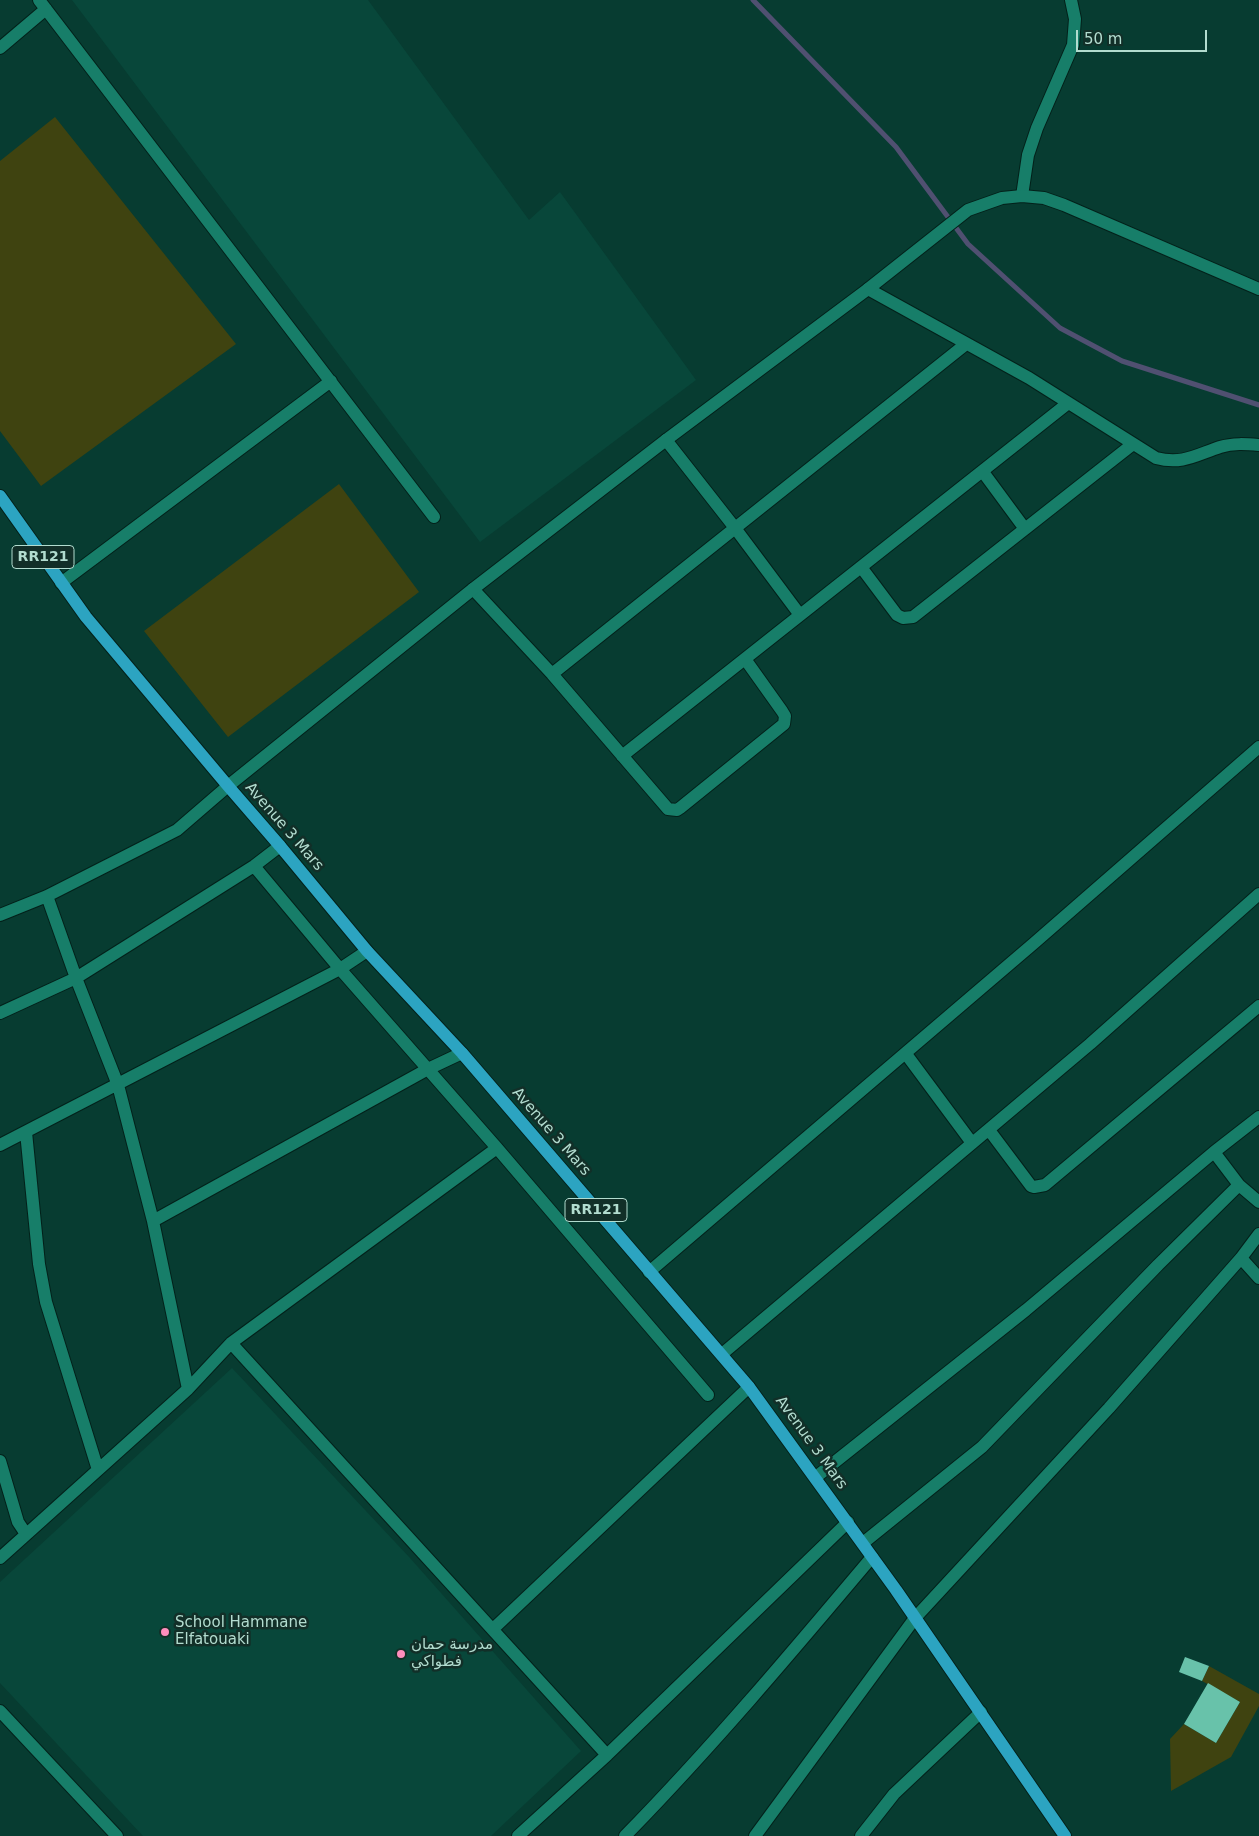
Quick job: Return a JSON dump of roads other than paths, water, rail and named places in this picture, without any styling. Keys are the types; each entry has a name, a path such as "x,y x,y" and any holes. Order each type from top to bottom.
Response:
{"main road":[{"name":"Avenue 3 Mars","path":"0,496 86,617 228,786 367,951 462,1053 749,1386 863,1543 1065,1836"}],"street":[{"path":"1022,196 1028,155 1037,128 1072,45 1075,19 1071,0"},
{"path":"0,48 43,4 434,517"},
{"path":"0,915 46,896 177,830 228,786 473,588 666,440 868,289 968,210 1002,198 1022,196 1044,198 1259,289"},
{"path":"868,289 1029,378 1156,458 1168,462 1181,461 1221,446 1238,444 1259,445"},
{"path":"552,674 966,344"},
{"path":"61,583 331,382"},
{"path":"622,756 1068,404"},
{"path":"666,440 800,615"},
{"path":"861,567 897,615 908,619 918,615 1133,444"},
{"path":"983,472 1025,528"},
{"path":"473,588 552,674 668,809 677,810 784,724 785,716 744,659"},
{"path":"649,1272 906,1054 1259,747"},
{"path":"0,1014 76,978 254,866 280,846"},
{"path":"254,866 340,969 497,1148 708,1394"},
{"path":"722,1354 1090,1044 1259,894"},
{"path":"46,896 118,1085 153,1221 188,1389"},
{"path":"0,1145 340,969 367,951"},
{"path":"989,1130 1031,1186 1034,1188 1045,1185 1259,1006"},
{"path":"153,1221 428,1069 462,1053"},
{"path":"906,1054 972,1143"},
{"path":"816,1477 1026,1310 1214,1152 1259,1117"},
{"path":"26,1132 39,1264 46,1302 98,1470"},
{"path":"0,1558 188,1389 231,1343 497,1148"},
{"path":"1214,1152 1240,1185 1259,1202"},
{"path":"863,1543 982,1447 1158,1265 1240,1185"},
{"path":"755,1836 915,1618 1108,1408 1241,1258 1259,1234"},
{"path":"1241,1258 1259,1278"},
{"path":"231,1343 607,1755"},
{"path":"494,1629 749,1386"},
{"path":"0,1461 18,1522 26,1534"},
{"path":"518,1836 607,1755 848,1522"},
{"path":"624,1836 668,1792 766,1684 872,1556"},
{"path":"0,1711 116,1836"},
{"path":"860,1836 894,1794 980,1712"}],"waterway":[{"path":"753,0 896,147 968,244 1060,328 1122,361 1259,405"}],"place":[{"name":"School Hammane Elfatouaki","path":"165,1632"},
{"name":"مدرسة حمان فطواكي","path":"401,1654"}]}
